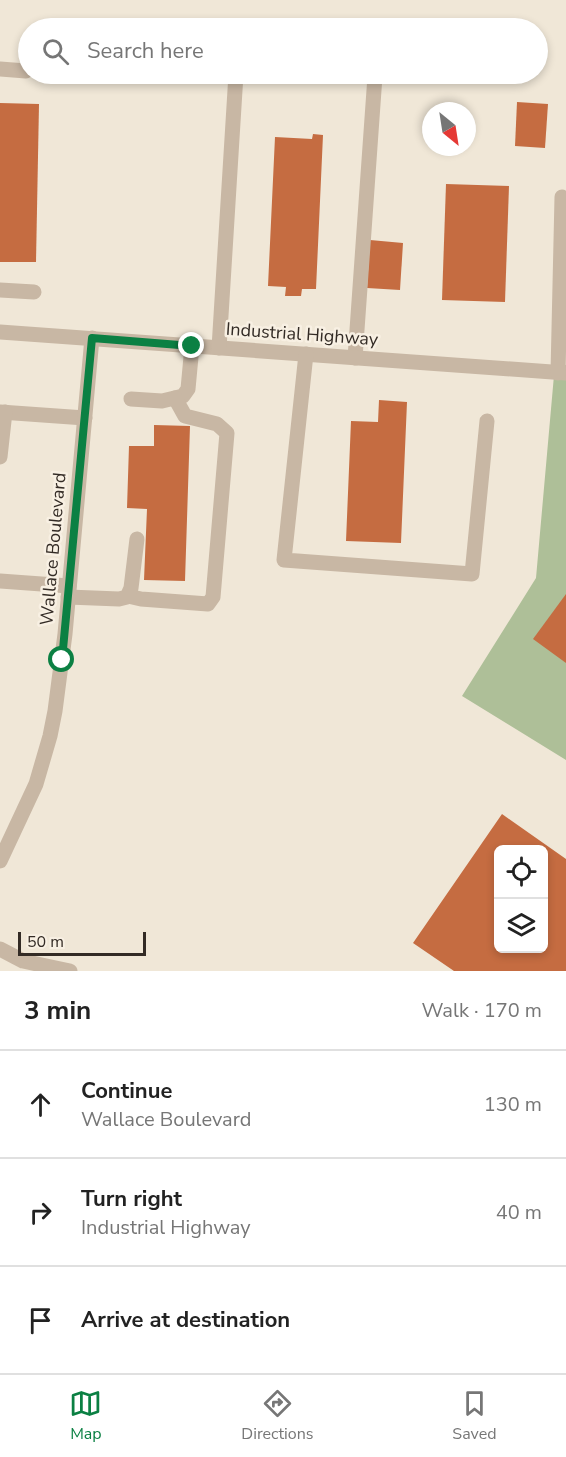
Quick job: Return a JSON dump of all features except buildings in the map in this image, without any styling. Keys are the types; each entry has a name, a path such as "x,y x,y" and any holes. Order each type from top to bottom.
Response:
{"street":[{"path":"0,69 18,70"},
{"path":"219,348 235,84"},
{"path":"355,358 374,84"},
{"path":"562,197 562,373"},
{"path":"0,290 34,292"},
{"name":"Industrial Highway","path":"0,332 562,373"},
{"name":"Wallace Boulevard","path":"0,861 36,784 50,736 62,660 92,338"},
{"path":"131,399 162,401 183,396 188,389 192,346"},
{"path":"306,354 284,560 472,574 487,421"},
{"path":"0,581 119,599 128,596 208,604 213,597 227,434 217,424 185,416 176,398"},
{"path":"0,457 2,412 85,418"},
{"path":"128,596 131,588 136,539"},
{"path":"0,949 23,962 70,971"}],"green space":[{"path":"555,364 566,365 566,760 462,696 536,578"}],"route":[{"path":"62,660 92,338 192,346"}]}
